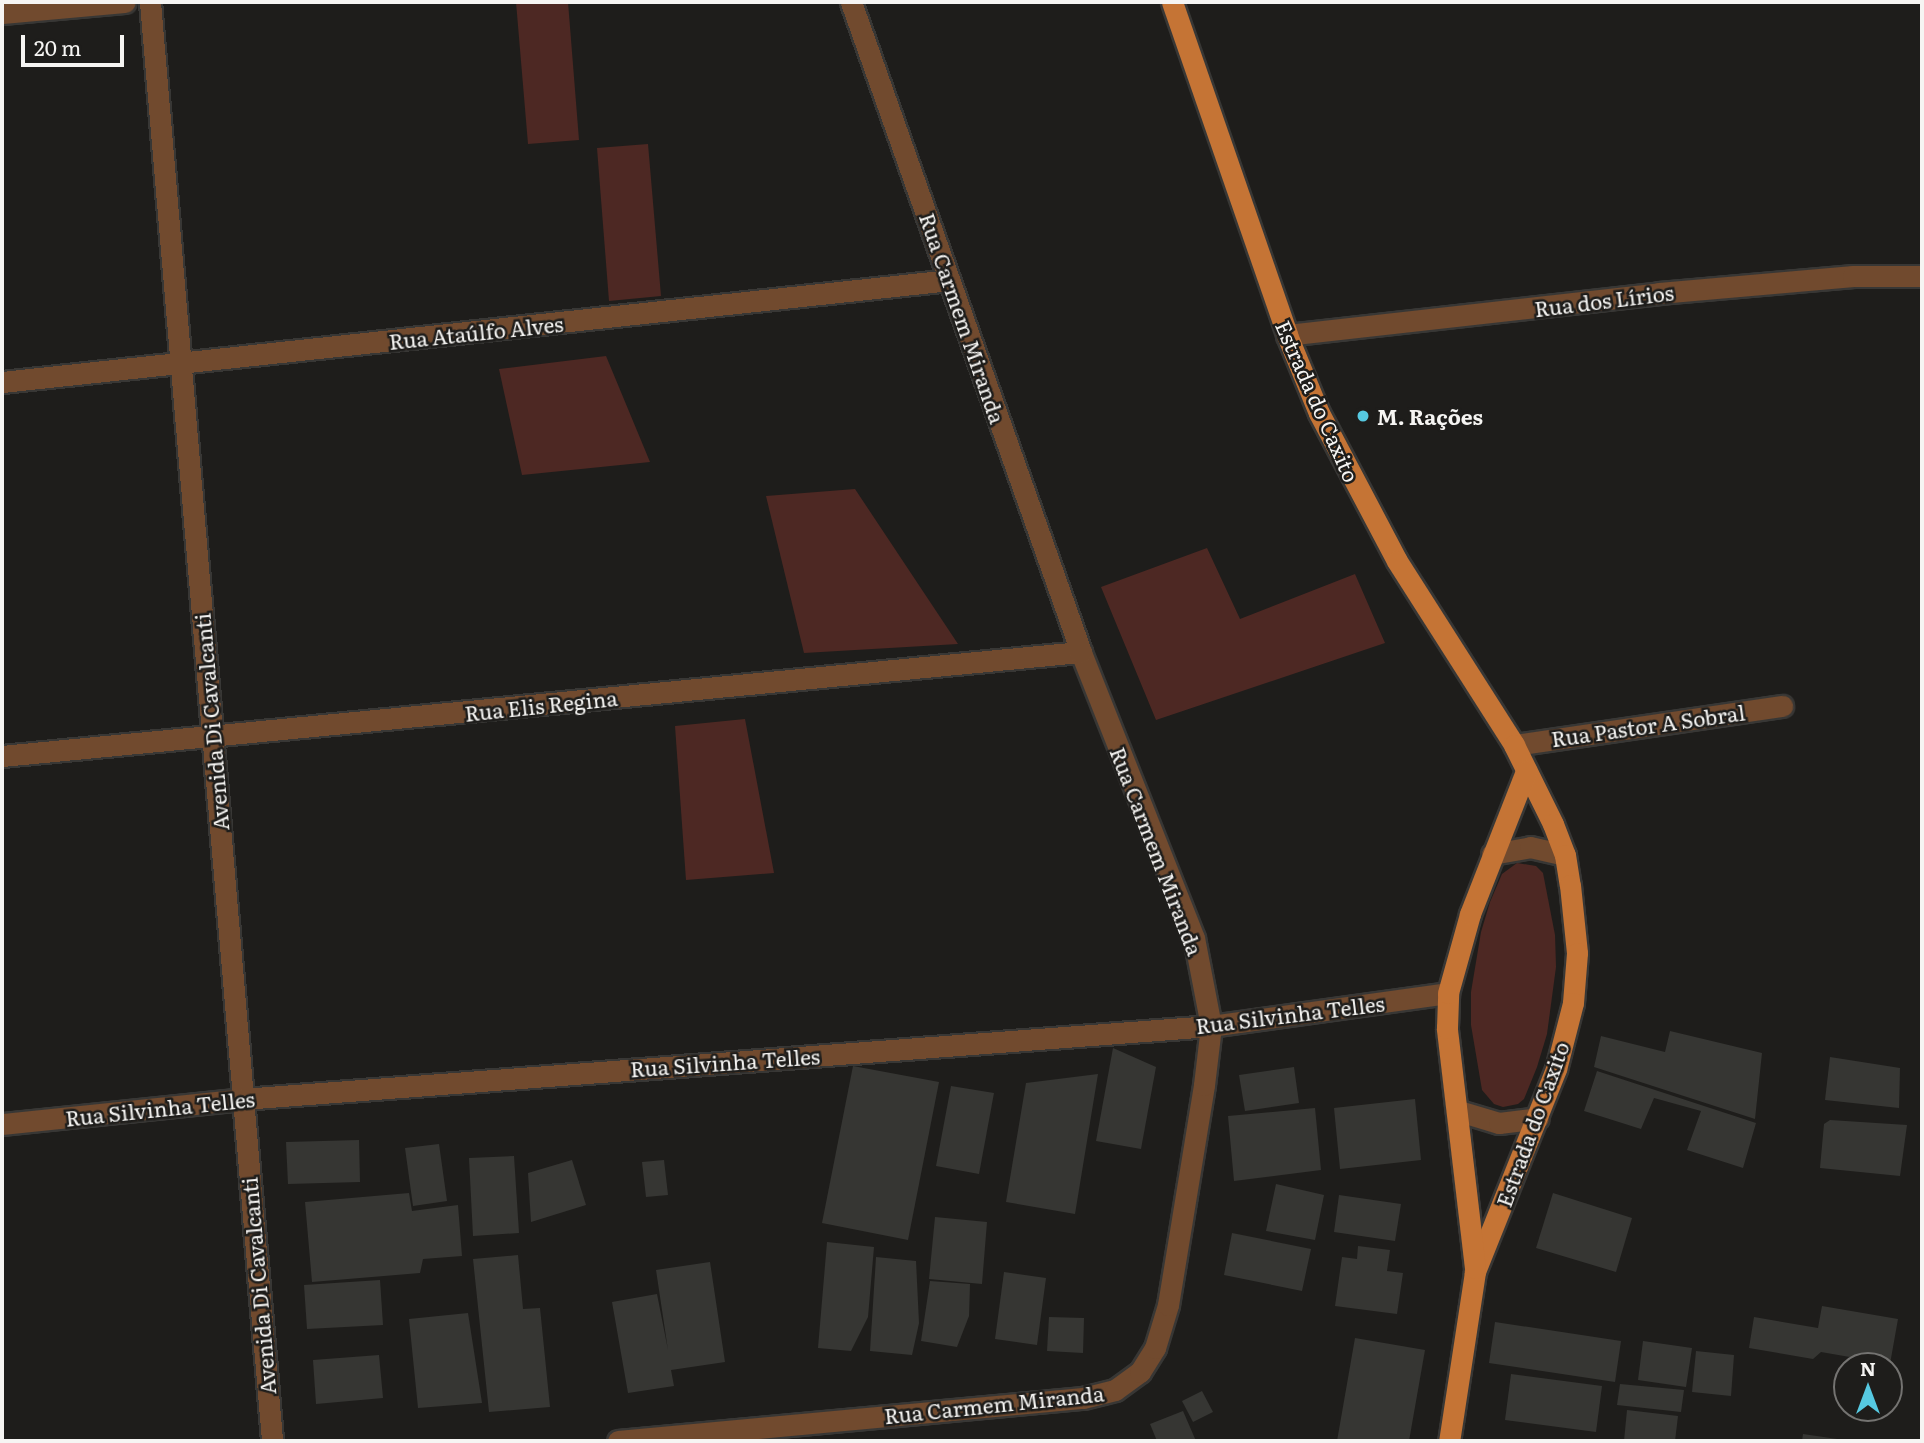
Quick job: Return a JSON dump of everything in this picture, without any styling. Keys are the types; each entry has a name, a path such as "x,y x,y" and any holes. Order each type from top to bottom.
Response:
{"main road":[{"name":"Estrada do Caxito","path":"1172,2 1287,335 1320,413 1397,561 1514,745 1553,824 1564,855 1577,953 1573,1003 1556,1069 1475,1272 1448,1441"},
{"name":"Estrada do Caxito","path":"1475,1272 1459,1111 1447,1028 1448,993 1470,914 1525,771"}],"street":[{"path":"2,13 125,2"},
{"name":"Avenida Di Cavalcanti","path":"150,2 183,365 272,1441"},
{"name":"Rua Carmem Miranda","path":"618,1441 1083,1398 1115,1390 1140,1372 1155,1348 1168,1305 1211,1026 1194,938 1081,652 851,2"},
{"name":"Rua dos Lírios","path":"1287,335 1659,293 1853,276 1922,275"},
{"name":"Rua Ataúlfo Alves","path":"2,382 183,365 950,280"},
{"name":"Rua Elis Regina","path":"2,756 1081,652"},
{"name":"Rua Pastor A Sobral","path":"1514,745 1782,706"},
{"path":"1492,854 1530,847 1564,855"},
{"name":"Rua Silvinha Telles","path":"2,1124 242,1099 1211,1026 1448,993"},
{"path":"1459,1111 1499,1123 1538,1118"}],"shaded area":[{"path":"516,2 568,2 579,140 528,144"},
{"path":"648,144 661,296 609,301 597,148"},
{"path":"606,356 650,462 522,475 499,369"},
{"path":"855,489 958,644 804,653 766,496"},
{"path":"1207,548 1240,619 1355,574 1385,643 1156,720 1101,587"},
{"path":"745,719 774,873 686,880 675,726"},
{"path":"1517,863 1536,866 1543,873 1555,935 1556,967 1547,1034 1537,1067 1524,1099 1518,1104 1503,1107 1494,1104 1482,1090 1471,1025 1471,992 1481,932 1490,902 1502,874"}],"building":[{"path":"1670,1031 1762,1053 1755,1119 1594,1067 1601,1036 1665,1052"},
{"path":"1113,1048 1156,1067 1141,1149 1096,1141"},
{"path":"1830,1057 1900,1068 1899,1108 1825,1100"},
{"path":"853,1066 939,1082 908,1240 822,1223"},
{"path":"1294,1067 1299,1103 1245,1111 1239,1075"},
{"path":"1597,1071 1756,1123 1743,1168 1687,1150 1701,1111 1654,1098 1641,1129 1584,1111"},
{"path":"1098,1074 1075,1214 1006,1202 1026,1083"},
{"path":"951,1086 994,1093 979,1174 936,1166"},
{"path":"1415,1099 1421,1160 1340,1169 1334,1108"},
{"path":"1315,1108 1321,1170 1234,1181 1228,1116"},
{"path":"1830,1120 1907,1125 1900,1176 1820,1168 1824,1124"},
{"path":"359,1140 360,1182 288,1184 286,1142"},
{"path":"439,1144 447,1201 413,1206 405,1148"},
{"path":"514,1156 519,1233 473,1236 469,1158"},
{"path":"572,1160 586,1205 531,1222 528,1173"},
{"path":"664,1160 668,1195 646,1197 642,1162"},
{"path":"1276,1184 1324,1195 1315,1240 1266,1231"},
{"path":"409,1193 412,1211 458,1205 462,1256 423,1259 420,1273 312,1282 305,1202"},
{"path":"1553,1193 1632,1218 1616,1272 1536,1248"},
{"path":"1339,1195 1401,1204 1395,1241 1334,1232"},
{"path":"935,1217 987,1222 982,1284 929,1279"},
{"path":"1232,1233 1311,1249 1302,1291 1224,1275"},
{"path":"827,1242 874,1247 868,1317 851,1351 818,1348"},
{"path":"1358,1246 1390,1250 1387,1271 1403,1273 1397,1314 1335,1306 1342,1257 1357,1259"},
{"path":"518,1255 523,1309 540,1308 550,1407 489,1412 473,1259"},
{"path":"876,1257 916,1261 919,1323 912,1355 870,1351"},
{"path":"710,1262 725,1362 671,1370 674,1386 628,1393 612,1302 657,1294 668,1350 656,1270"},
{"path":"1004,1272 1046,1278 1037,1345 995,1339"},
{"path":"380,1280 383,1325 307,1329 304,1285"},
{"path":"930,1281 970,1284 969,1316 957,1347 921,1341"},
{"path":"1822,1306 1898,1319 1892,1352 1821,1352 1813,1359 1749,1348 1754,1317 1818,1328"},
{"path":"468,1313 482,1403 418,1408 409,1319"},
{"path":"1049,1317 1084,1318 1083,1353 1047,1351"},
{"path":"1495,1322 1621,1341 1615,1382 1489,1363"},
{"path":"1355,1338 1425,1350 1409,1441 1337,1441"},
{"path":"1643,1341 1692,1348 1686,1387 1638,1380"},
{"path":"1696,1351 1734,1355 1731,1396 1692,1392"},
{"path":"379,1355 383,1398 316,1404 313,1360"},
{"path":"1511,1374 1602,1386 1596,1432 1505,1420"},
{"path":"1620,1384 1684,1390 1681,1412 1617,1405"},
{"path":"1202,1391 1213,1412 1193,1422 1182,1401"},
{"path":"1627,1410 1678,1416 1675,1441 1624,1441"},
{"path":"1183,1411 1196,1441 1157,1441 1150,1424"},
{"path":"1803,1434 1844,1440 1844,1441 1802,1441"}],"place":[{"name":"M. Rações","path":"1363,416"}]}
